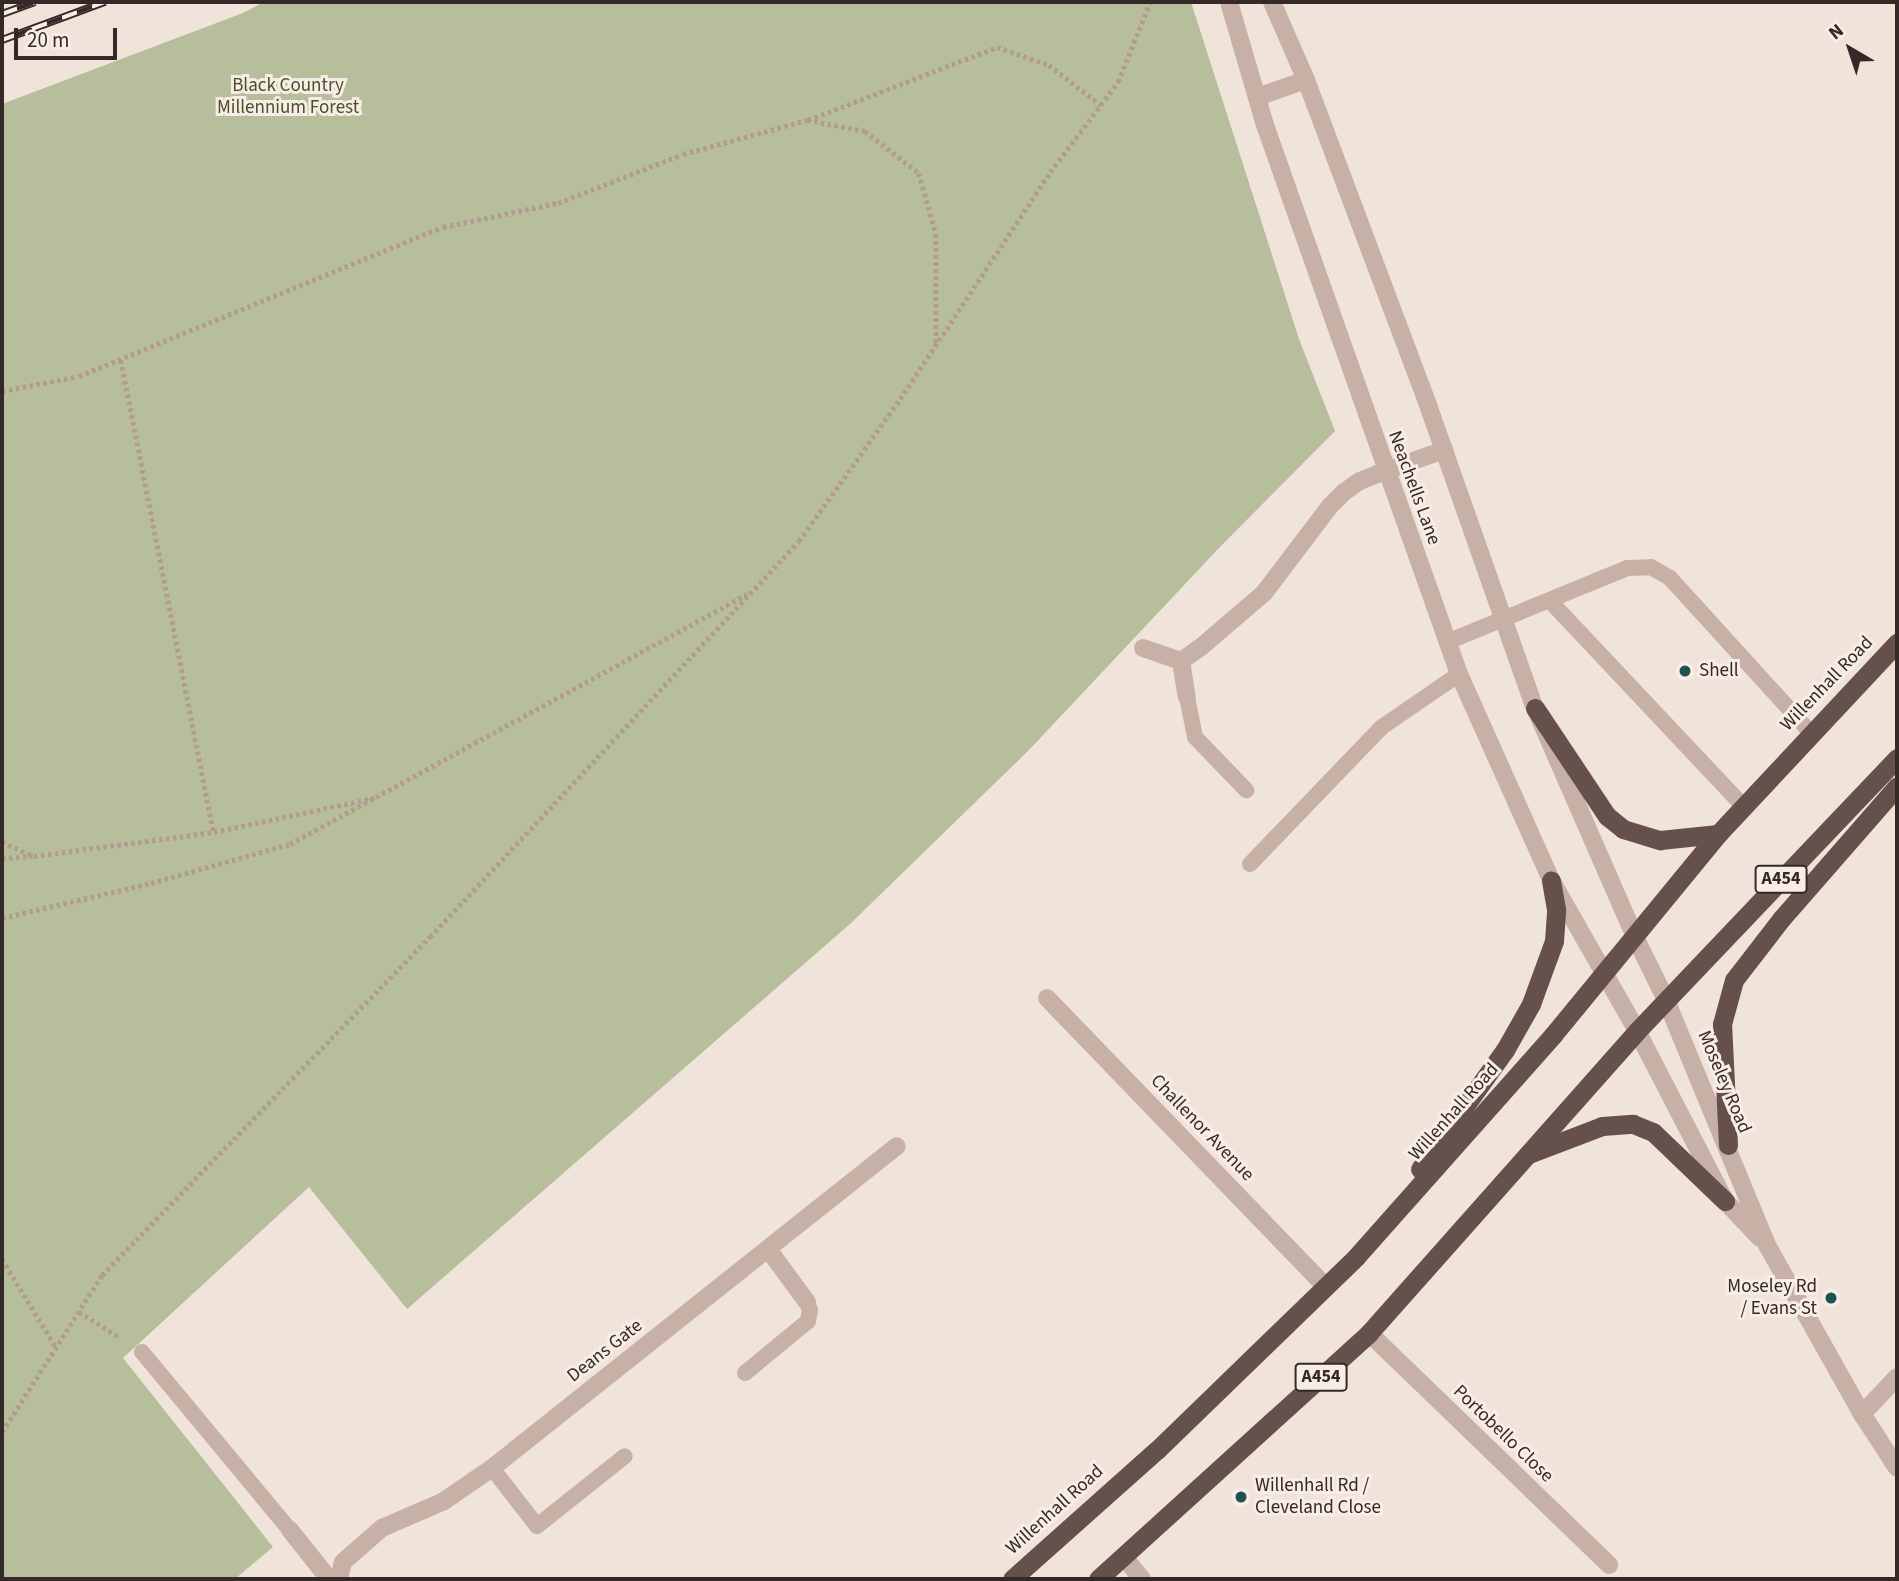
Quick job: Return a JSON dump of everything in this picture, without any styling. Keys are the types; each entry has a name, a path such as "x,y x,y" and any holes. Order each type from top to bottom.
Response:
{"highway":[{"name":"Willenhall Road","path":"1012,1579 1157,1450 1356,1257 1553,1035 1718,834 1897,643"},
{"path":"1535,708 1607,816 1623,829 1660,840 1718,834"},
{"name":"A454","path":"1098,1579 1369,1333 1637,1031 1897,758"},
{"path":"1728,1144 1722,1024 1734,980 1782,918 1897,786"},
{"path":"1356,1257 1505,1051 1531,1004 1553,941 1556,909 1551,880"},
{"path":"1525,1156 1602,1126 1633,1124 1653,1132 1725,1202"}],"street":[{"name":"Neachells Lane","path":"1229,2 1257,97 1385,471 1459,674 1551,880 1604,971"},
{"path":"1272,2 1306,80 1444,450 1535,708 1635,937"},
{"path":"1257,97 1306,80"},
{"path":"1181,661 1238,618 1264,593 1330,506 1344,492 1360,481 1444,450"},
{"path":"1143,648 1181,661"},
{"path":"1181,661 1187,697"},
{"name":"Moseley Road","path":"1635,937 1666,1000 1768,1245 1862,1413 1897,1468"},
{"name":"Moseley Road","path":"1604,971 1725,1202 1768,1245"},
{"name":"Challenor Avenue","path":"1047,998 1326,1287"},
{"name":"Deans Gate","path":"339,1579 343,1562 382,1528 444,1501 492,1468 897,1146"},
{"path":"768,1249 807,1302"},
{"name":"Portobello Close","path":"1369,1333 1609,1565"},
{"path":"1862,1413 1897,1377"},
{"path":"290,1530 329,1579"},
{"path":"1124,1557 1142,1579"}],"lane":[{"path":"1447,642 1627,568 1651,567 1670,578 1811,733"},
{"path":"1550,601 1743,806"},
{"path":"1250,864 1382,727 1459,674"},
{"path":"1187,697 1195,737 1246,790"},
{"path":"745,1373 808,1321 810,1310 807,1302"},
{"path":"142,1352 290,1530"},
{"path":"492,1468 537,1526 625,1457"}],"path":[{"path":"2,1432 102,1275 430,937 799,541 936,344 1050,172 1118,82 1150,2"},
{"path":"2,391 79,376 443,227 558,203 683,154 807,120 997,47 1049,65 1101,105"},
{"path":"807,120 865,131 919,173 936,234 936,344"},
{"path":"121,360 214,832"},
{"path":"2,918 150,883 290,844 751,592"},
{"path":"2,858 214,832 381,796"},
{"path":"2,842 34,856"},
{"path":"2,1259 56,1347"},
{"path":"79,1312 142,1352"}],"green space":[{"name":"Black Country Millennium Forest","path":"264,2 1191,2 1299,339 1335,431 1218,549 1029,750 850,924 407,1309 309,1187 123,1358 273,1547 235,1579 2,1579 2,104 243,13"}],"railway":[{"path":"2,14 35,2"},
{"path":"2,40 105,2"}],"place":[{"name":"Shell","path":"1685,671"},
{"name":"Moseley Rd / Evans St","path":"1831,1298"},
{"name":"Willenhall Rd / Cleveland Close","path":"1241,1497"}]}
